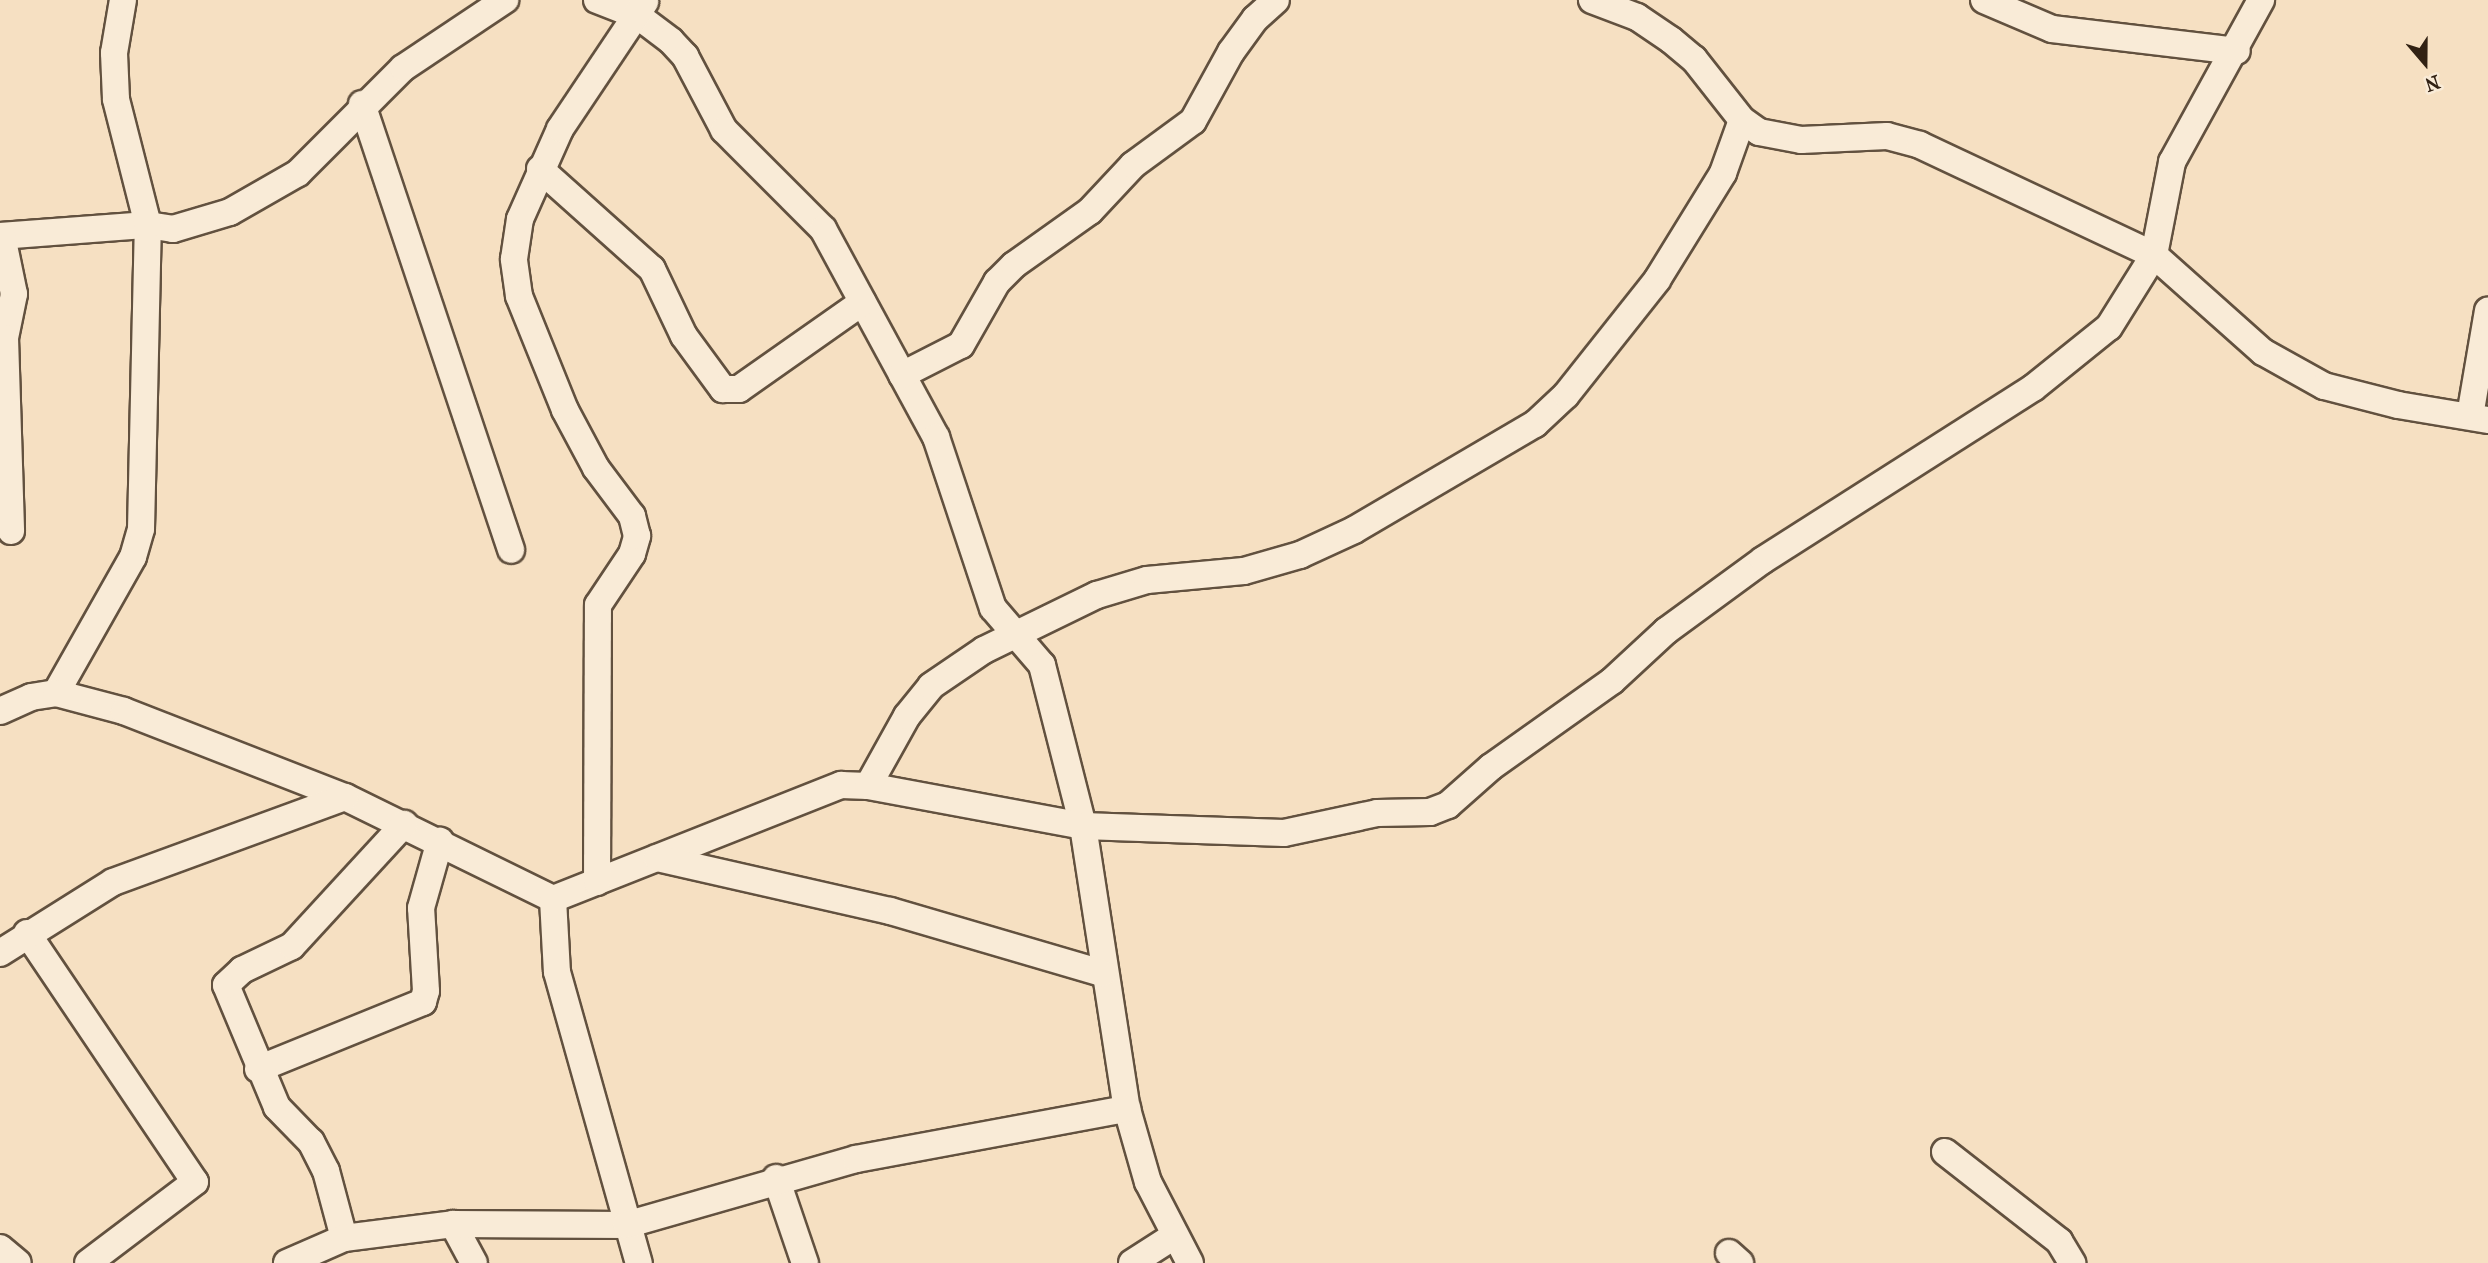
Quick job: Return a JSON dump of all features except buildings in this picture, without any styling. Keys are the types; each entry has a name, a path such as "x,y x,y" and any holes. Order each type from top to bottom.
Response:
{"street":[{"path":"56,693 133,557 141,530 148,225 116,99 114,52 123,0"},
{"path":"11,531 5,338 14,294 1,236 148,225 196,225 270,191 298,173 362,104 402,68 505,0"},
{"path":"597,0 642,8 685,56 724,130 823,229 936,437 993,608 1042,665 1083,826 1102,973 1127,1109 1148,1182 1174,1237 1190,1263"},
{"path":"902,375 961,345 997,282 1014,265 1090,211 1133,165 1194,121 1231,52 1255,19 1276,0"},
{"path":"1592,0 1637,17 1686,52 1742,120 1779,139 1887,136 1920,145 2154,255 2263,352 2292,371 2359,396 2479,418 2488,311"},
{"path":"1984,0 2052,29 2237,51"},
{"path":"0,711 31,697 56,693 135,715 345,797 440,841 553,899 818,791 841,785 868,786 1083,826 1284,833 1377,813 1430,812 1448,805 1491,767 1612,681 1667,631 1763,560 2033,388 2109,327 2154,255 2172,162 2237,51 2261,0"},
{"path":"597,882 598,605 632,554 637,536 632,516 578,438 519,296 514,259 520,219 560,129 642,8"},
{"path":"362,104 511,550"},
{"path":"868,786 907,716 931,686 984,650 1097,595 1147,580 1244,571 1300,555 1354,530 1535,424 1614,338 1672,259 1723,173 1742,120"},
{"path":"540,169 652,269 684,337 723,389 739,389 863,302"},
{"path":"984,650 993,608"},
{"path":"1042,665 1052,619"},
{"path":"0,953 27,933 113,882 345,797"},
{"path":"344,1238 326,1171 312,1142 276,1107 258,1069 226,985 242,970 268,961 292,946 404,824"},
{"path":"258,1069 423,1002 426,991 421,908 440,841"},
{"path":"657,858 890,911 1102,973"},
{"path":"553,899 557,972 639,1263"},
{"path":"27,933 195,1182 189,1191 88,1263"},
{"path":"286,1263 344,1238 453,1224 626,1224 776,1178 856,1159 1127,1109"},
{"path":"1945,1152 2059,1241 2072,1263"},
{"path":"776,1178 805,1263"},
{"path":"453,1224 474,1263"},
{"path":"1132,1263 1174,1237"},
{"path":"0,1248 18,1263"}]}
